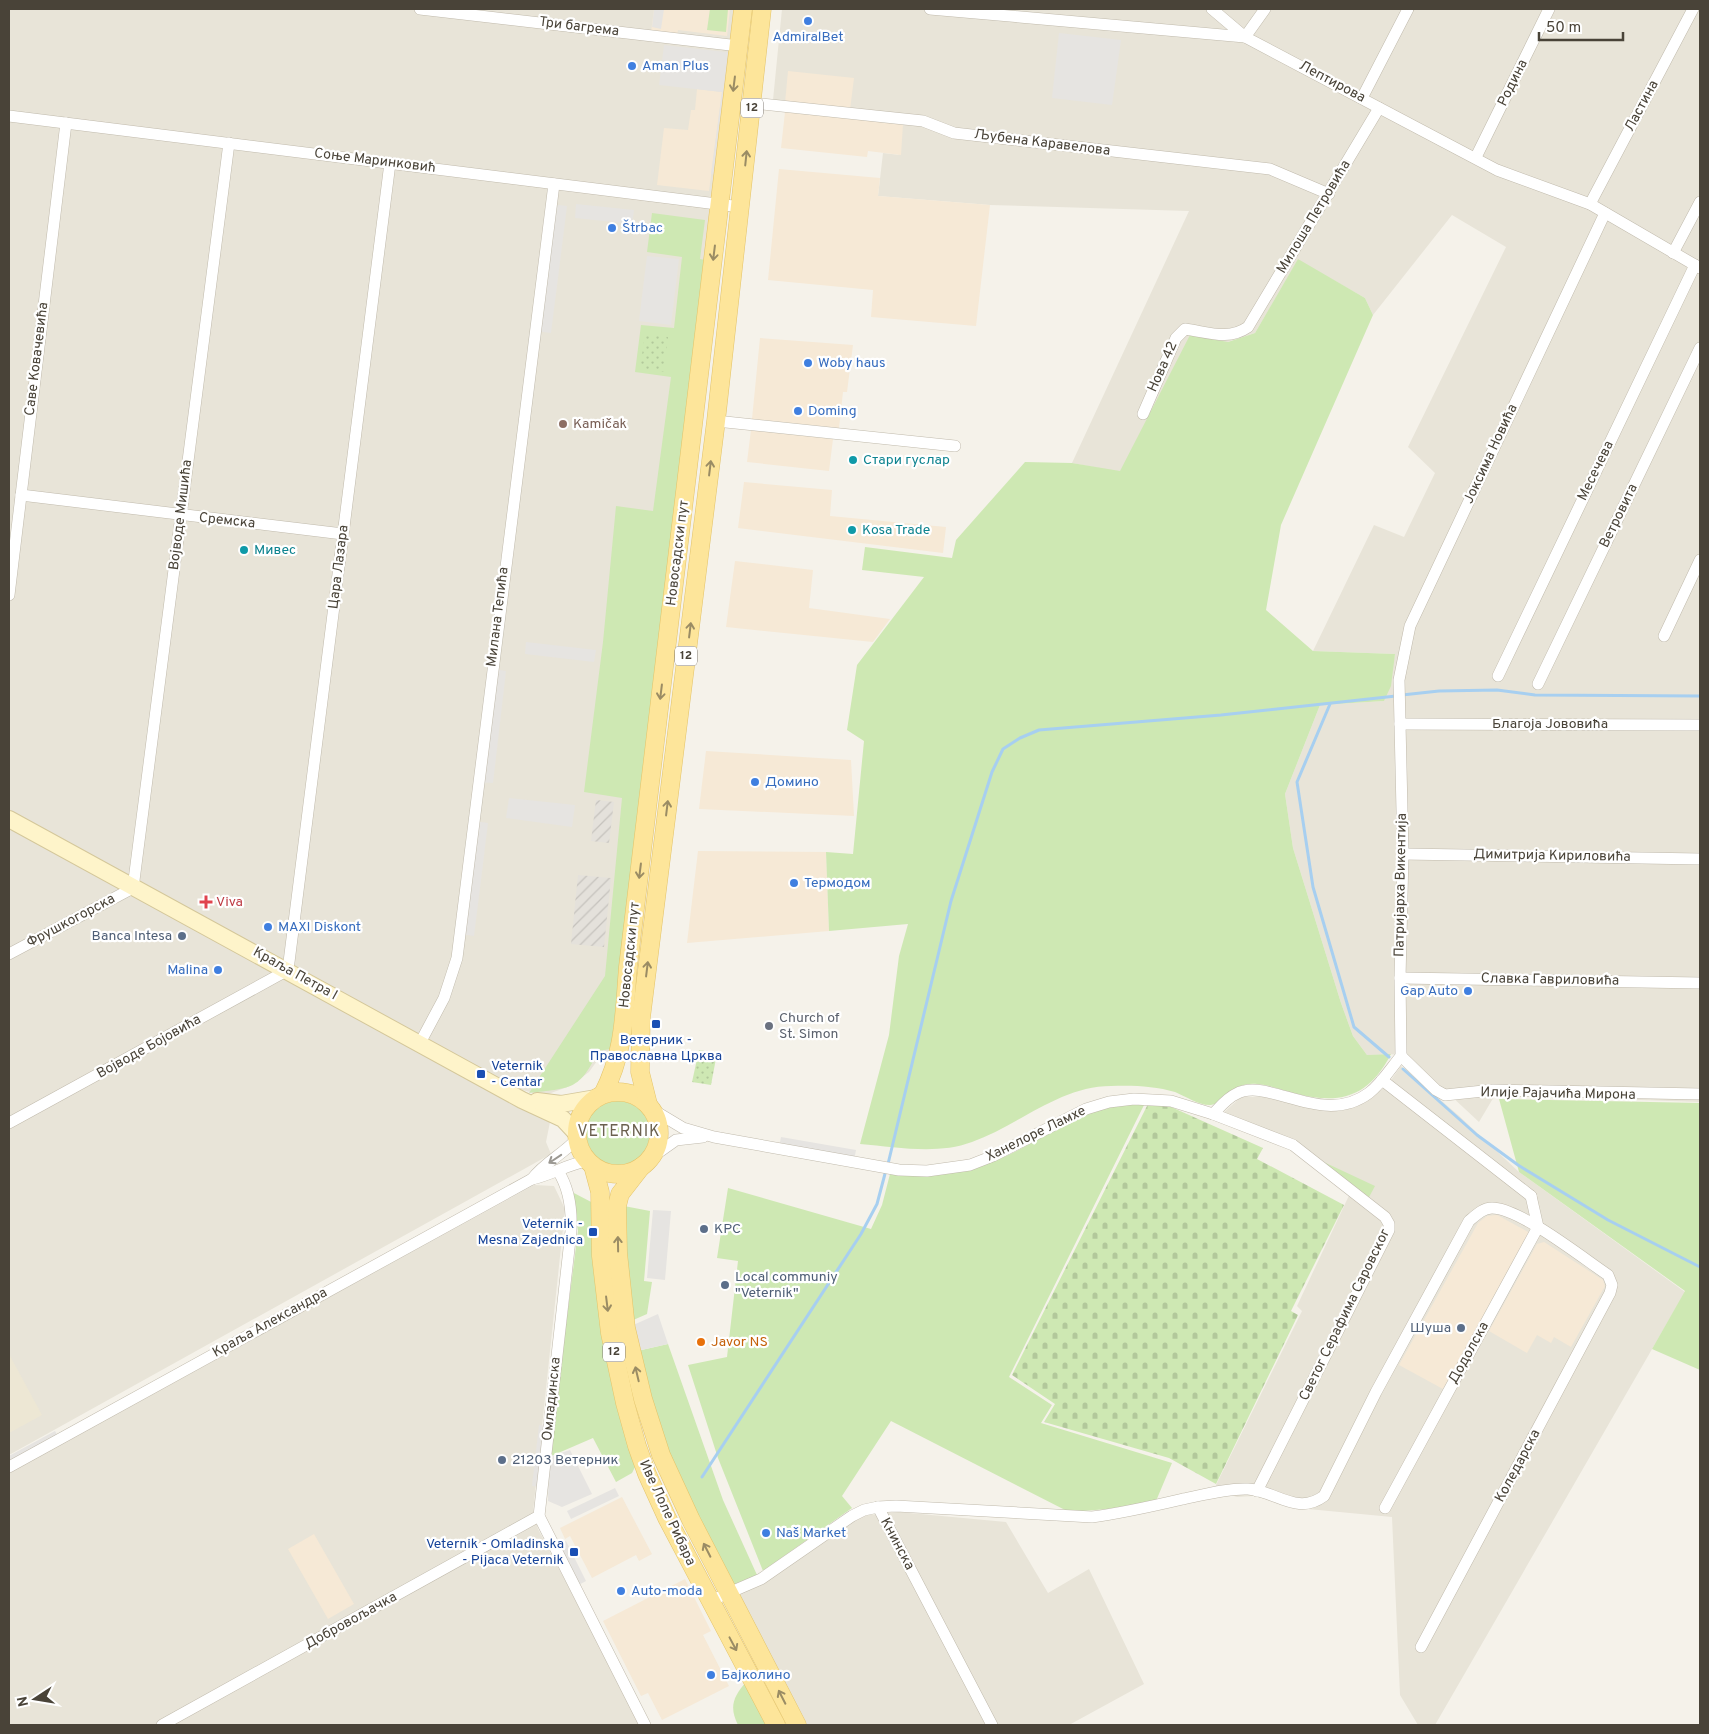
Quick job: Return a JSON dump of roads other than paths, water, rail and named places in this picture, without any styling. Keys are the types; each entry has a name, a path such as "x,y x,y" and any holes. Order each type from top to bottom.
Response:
{"main road":[{"name":"Новосадски пут","path":"600,1096 616,1067 621,1045 628,967 743,9"},
{"name":"Новосадски пут","path":"651,1107 643,1090 640,1072 640,1018 716,421 762,9"},
{"path":"600,1096 617,1091 630,1093 651,1107"},
{"name":"12","path":"590,1163 581,1150 577,1136 582,1113 600,1096"},
{"name":"12","path":"646,1162 658,1144 660,1130 651,1107"},
{"path":"590,1163 613,1174 628,1173 646,1162"},
{"name":"Иве Лоле Рибара","path":"646,1162 620,1194 617,1206 618,1253 626,1328 643,1399 665,1463 729,1594 797,1725"},
{"name":"Иве Лоле Рибара","path":"590,1163 600,1192 600,1256 610,1333 625,1404 647,1474 710,1601 776,1725"}],"street":[{"name":"Три багрема","path":"420,9 739,46"},
{"name":"Лептирова","path":"930,9 1245,37 1476,157 1496,170 1590,204 1697,267"},
{"path":"1212,9 1245,37 1265,9"},
{"path":"1362,98 1408,9"},
{"name":"Родина","path":"1476,157 1549,9"},
{"name":"Ластина","path":"1590,204 1693,9"},
{"name":"Љубена Каравелова","path":"752,103 923,121 954,133 1270,169 1329,194"},
{"name":"Милоша Петровића","path":"1248,326 1379,108"},
{"name":"Соње Маринковић","path":"9,116 741,206"},
{"name":"Саве Ковачевића","path":"9,595 66,123"},
{"name":"Војводе Мишића","path":"133,888 229,143"},
{"name":"Цара Лазара","path":"288,970 390,163"},
{"name":"Милана Тепића","path":"420,1043 444,998 457,958 554,184"},
{"path":"1673,253 1700,202"},
{"name":"Јоксима Новића","path":"1399,696 1402,655 1410,626 1605,213"},
{"name":"Месечева","path":"1498,676 1697,267"},
{"name":"Нова 42","path":"1143,414 1176,338 1185,329 1229,335 1238,334 1248,326"},
{"name":"Ветровита","path":"1538,684 1700,348"},
{"path":"716,421 955,446"},
{"name":"Сремска","path":"21,495 344,534"},
{"path":"1664,636 1700,560"},
{"name":"Патријарха Викентија","path":"1399,696 1403,854 1400,978 1401,1056"},
{"name":"Благоја Јововића","path":"1400,724 1700,725"},
{"name":"Краља Петра I","path":"9,819 133,888 288,970 522,1100 562,1119 577,1136"},
{"name":"Димитрија Кириловића","path":"1403,854 1700,859"},
{"name":"Фрушкогорска","path":"9,954 133,888"},
{"name":"Војводе Бојовића","path":"9,1123 288,970"},
{"name":"Славка Гавриловића","path":"1400,978 1700,982"},
{"path":"1213,1114 1230,1097 1248,1090 1259,1090 1296,1101 1335,1106 1359,1099 1369,1093 1382,1080 1401,1056"},
{"name":"Илије Рајачића Мирона","path":"1401,1056 1436,1090 1445,1095 1493,1090 1700,1094"},
{"path":"1382,1080 1531,1196 1538,1227"},
{"path":"522,1100 561,1104 600,1096"},
{"name":"Ханелоре Ламхе","path":"651,1107 683,1128 714,1137 927,1172 970,1165 993,1156 1086,1109 1109,1102 1134,1099 1171,1101 1213,1114 1293,1145"},
{"path":"532,1179 540,1169 565,1152 577,1136"},
{"name":"Ханелоре Ламхе","path":"646,1162 682,1138 714,1137"},
{"name":"Светог Серафима Саровског","path":"1257,1491 1389,1230 1389,1224 1385,1217 1293,1145"},
{"path":"532,1179 558,1171 570,1164 590,1163"},
{"name":"Омладинска","path":"539,1516 571,1231 570,1205 564,1180 558,1171"},
{"name":"Краља Александра","path":"9,1467 532,1179"},
{"path":"1517,1217 1529,1206 1531,1196"},
{"path":"878,1508 896,1506 1092,1517 1122,1513 1205,1494 1247,1489 1303,1505 1314,1503 1324,1496 1376,1392 1469,1221 1479,1212 1492,1208 1505,1211 1538,1227"},
{"name":"Коледарска","path":"1421,1647 1605,1302 1612,1285 1608,1275 1538,1227"},
{"name":"Додолска","path":"1385,1508 1538,1227"},
{"name":"Книнска","path":"710,1601 761,1578 852,1516 864,1510 878,1508 992,1725"},
{"path":"539,1516 642,1724"},
{"name":"Добровољачка","path":"162,1725 539,1516"}],"waterway":[{"path":"1402,695 1439,691 1497,690 1535,695 1700,696"},
{"path":"888,1164 951,901 992,772 1003,749 1020,738 1039,730 1221,715 1396,696"},
{"path":"1330,704 1297,782 1313,887 1354,1027 1389,1057"},
{"path":"1403,1069 1477,1135 1518,1165 1608,1220 1700,1267"},
{"path":"702,1477 861,1234 877,1204 886,1170"}],"place":[{"name":"AdmiralBet","path":"808,21"},
{"name":"Aman Plus","path":"632,66"},
{"name":"Štrbac","path":"612,228"},
{"name":"Woby haus","path":"808,363"},
{"name":"Doming","path":"798,411"},
{"name":"Kamičak","path":"563,424"},
{"name":"Стари гуслар","path":"853,460"},
{"name":"Kosa Trade","path":"852,530"},
{"name":"Мивес","path":"244,550"},
{"name":"Домино","path":"755,782"},
{"name":"Термодом","path":"794,883"},
{"name":"Viva","path":"206,902"},
{"name":"MAXI Diskont","path":"268,927"},
{"name":"Banca Intesa","path":"182,936"},
{"name":"Malina","path":"218,970"},
{"name":"Gap Auto","path":"1468,991"},
{"name":"Ветерник - Православна Црква","path":"656,1024"},
{"name":"Church of St. Simon","path":"769,1026"},
{"name":"Veternik - Centar","path":"481,1074"},
{"name":"KPC","path":"704,1229"},
{"name":"Veternik - Mesna Zajednica","path":"593,1232"},
{"name":"Local communiy \"Veternik\"","path":"725,1285"},
{"name":"Шуша","path":"1461,1328"},
{"name":"Javor NS","path":"701,1342"},
{"name":"21203 Ветерник","path":"502,1460"},
{"name":"Naš Market","path":"766,1533"},
{"name":"Veternik - Omladinska - Pijaca Veternik","path":"574,1552"},
{"name":"Auto-moda","path":"621,1591"},
{"name":"Бајколино","path":"711,1675"}],"district":[{"name":"VETERNIK","path":"619,1132"}]}
